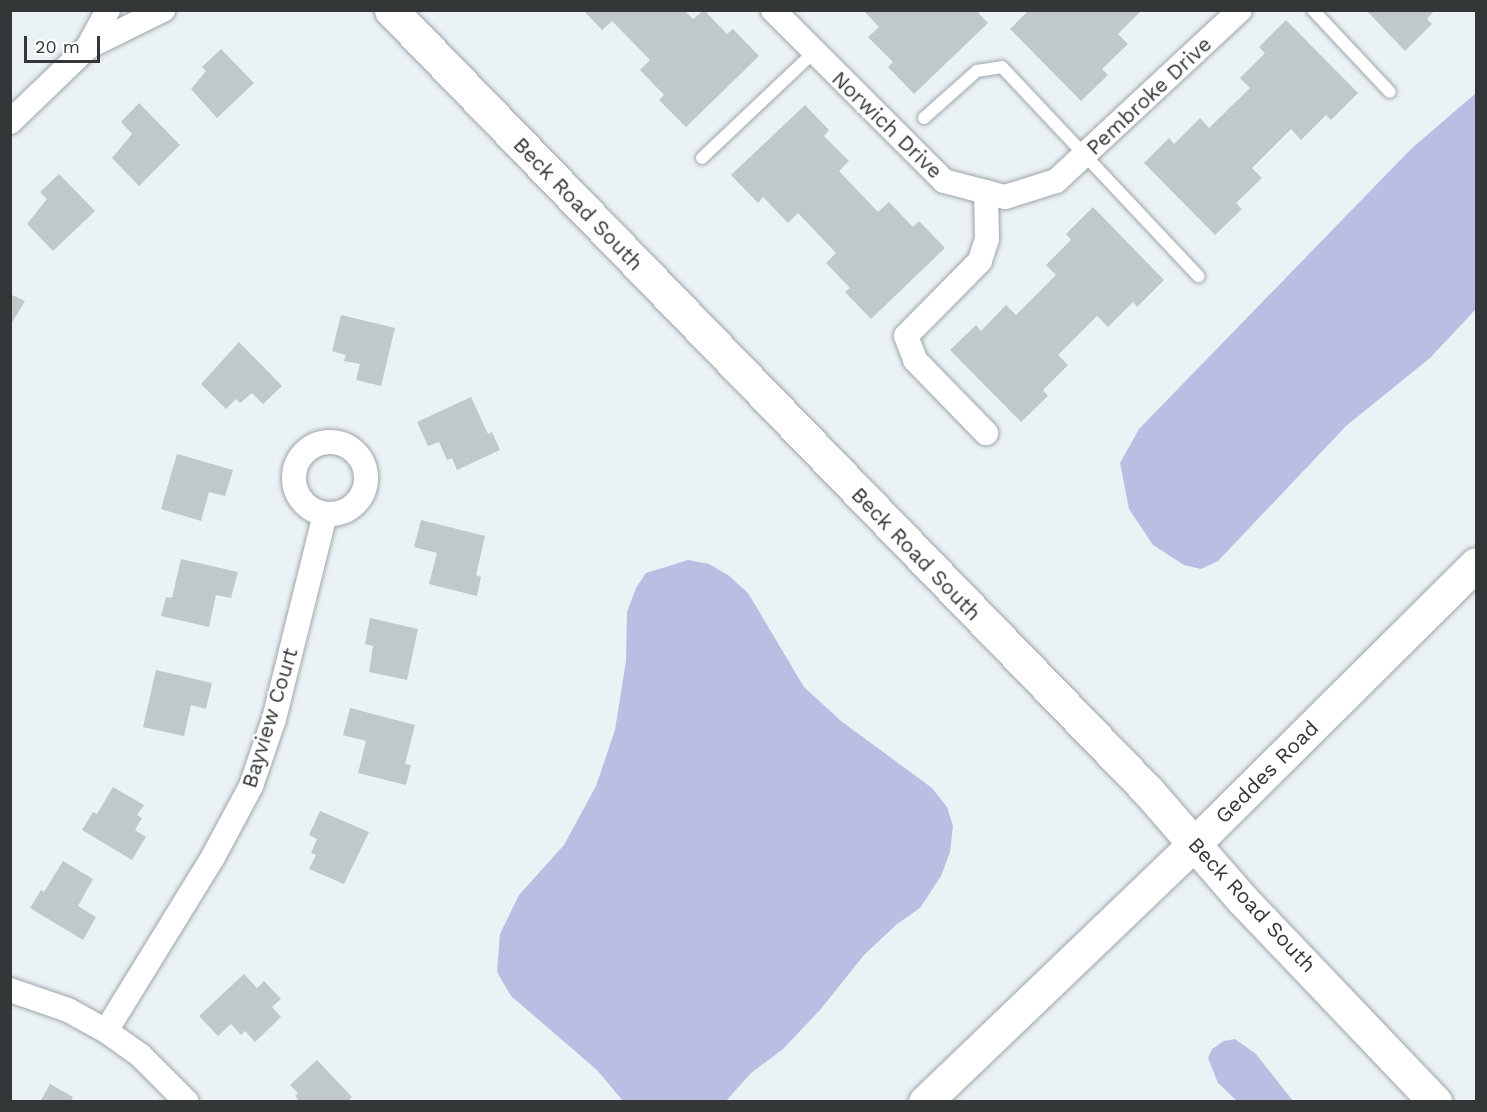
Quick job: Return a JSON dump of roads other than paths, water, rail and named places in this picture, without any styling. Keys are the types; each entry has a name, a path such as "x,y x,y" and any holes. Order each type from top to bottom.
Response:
{"main road":[{"name":"Beck Road South","path":"391,10 1148,791 1241,898 1325,983 1435,1101"},
{"name":"Geddes Road","path":"925,1101 1194,844 1476,564"}],"street":[{"path":"88,47 108,10"},
{"path":"14,112 88,47 163,10"},
{"name":"Norwich Drive","path":"773,10 813,53 944,181 1005,197 1056,181"},
{"name":"Pembroke Drive","path":"1056,181 1085,157 1240,10"},
{"path":"986,192 987,239 980,261 906,336 915,360 986,433"},
{"name":"Bayview Court","path":"106,1031 213,857 251,786 274,719 325,514"},
{"path":"10,990 68,1010 106,1031 140,1055 187,1101"}],"lane":[{"path":"1313,10 1389,93"},
{"path":"702,158 813,53"},
{"path":"924,118 977,71 1002,67 1197,276"}],"water":[{"path":"1476,93 1476,309 1430,358 1346,426 1218,561 1201,569 1184,565 1153,545 1129,509 1120,463 1139,429 1411,149"},
{"path":"688,560 709,564 728,575 748,593 804,687 841,721 932,788 947,807 953,826 950,852 941,876 920,908 897,924 864,955 820,1010 783,1049 751,1073 726,1101 623,1101 597,1070 511,996 497,972 500,934 519,895 564,845 596,786 615,730 626,661 627,612 636,588 646,573"},
{"path":"1235,1039 1256,1054 1293,1101 1237,1101 1218,1083 1208,1058 1212,1049 1224,1041"}]}
